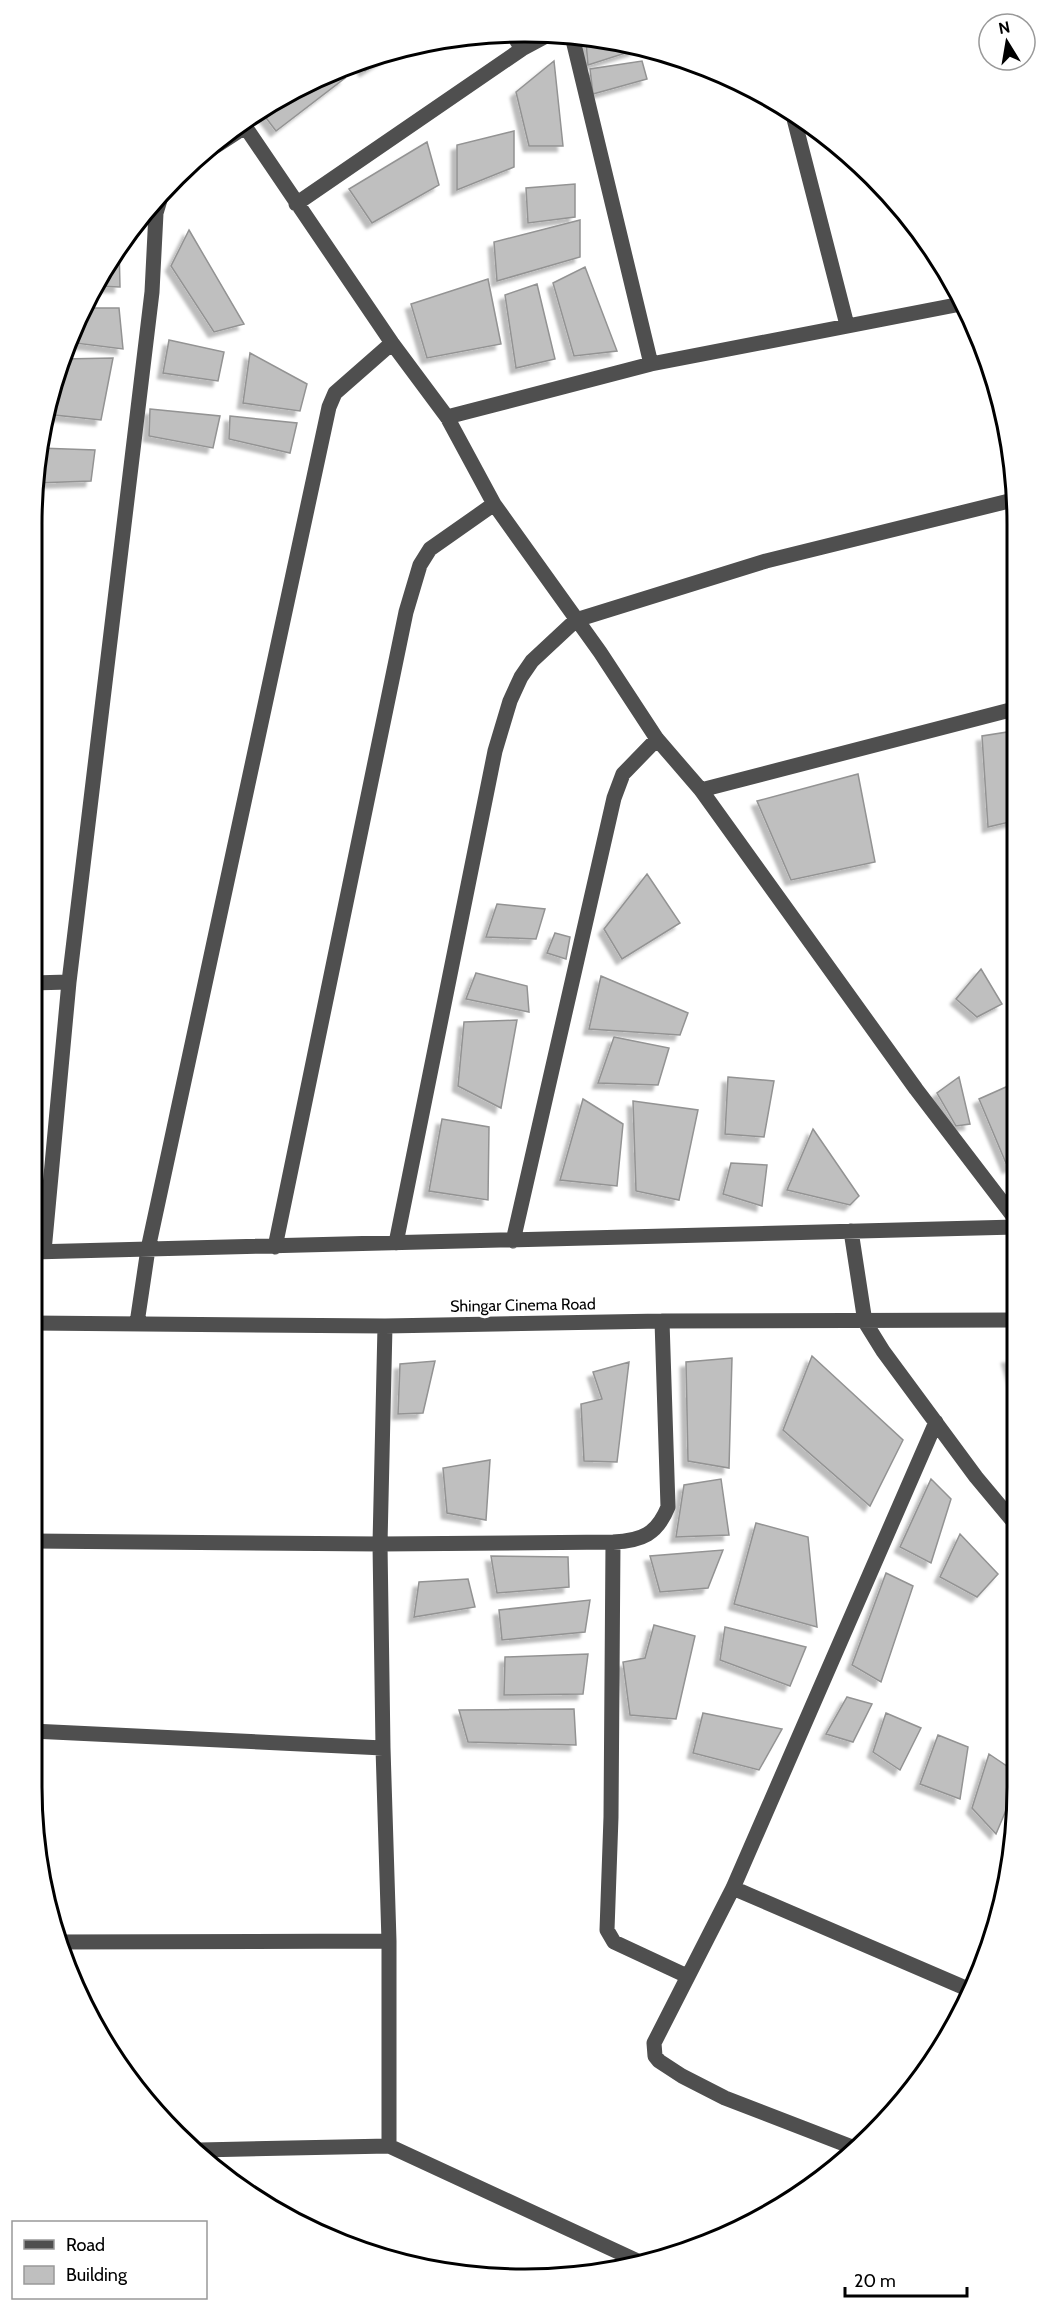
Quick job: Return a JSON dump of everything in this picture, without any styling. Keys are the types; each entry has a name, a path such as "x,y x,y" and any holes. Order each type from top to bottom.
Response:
{"street":[{"path":"518,42 522,49"},
{"path":"296,204 534,42"},
{"path":"574,45 651,364"},
{"path":"796,125 847,325"},
{"path":"247,130 392,343 447,417 494,504 600,652 657,739 701,790 916,1089 1007,1208"},
{"path":"42,1216 152,292 156,214"},
{"path":"447,417 651,364 954,305"},
{"path":"137,1323 148,1249 329,408 335,393 392,343"},
{"path":"396,1244 495,751 510,701 532,661 576,620 766,561 1006,502"},
{"path":"275,1247 406,612 420,565 430,549 494,504"},
{"path":"701,790 1007,711"},
{"path":"513,1241 605,832 623,774 657,739"},
{"path":"42,983 69,982"},
{"path":"42,1251 1007,1227"},
{"path":"851,1231 865,1322 883,1351 1007,1513"},
{"name":"Shingar Cinema Road","path":"42,1323 385,1326 662,1321 1007,1320"},
{"path":"42,1541 380,1544 614,1542 631,1541 649,1535 662,1523 668,1507 662,1321"},
{"path":"385,1326 380,1544 389,1941 389,2146"},
{"path":"847,2145 725,2098 658,2061 655,2056 654,2043 733,1888 936,1422"},
{"path":"614,1542 611,1817 607,1930 614,1942 687,1976"},
{"path":"42,1731 383,1748"},
{"path":"733,1888 963,1987"},
{"path":"68,1942 389,1941"},
{"path":"207,2150 389,2146 630,2257"}],"building":[{"path":"586,46 626,53 588,65"},
{"path":"554,61 563,146 529,146 516,92"},
{"path":"642,61 647,79 593,94 590,69"},
{"path":"345,77 345,78 276,131 266,117 311,92"},
{"path":"514,131 514,167 457,190 457,145"},
{"path":"427,142 439,185 372,223 349,189"},
{"path":"575,184 575,217 528,223 526,188"},
{"path":"580,220 580,257 497,281 494,242"},
{"path":"189,230 244,324 214,332 171,266"},
{"path":"119,262 120,287 105,286"},
{"path":"585,267 617,351 574,356 553,283"},
{"path":"488,279 501,344 427,358 411,304"},
{"path":"537,284 555,359 516,368 505,295"},
{"path":"94,308 119,308 123,349 78,343"},
{"path":"169,340 224,352 218,381 163,373"},
{"path":"250,353 307,384 300,411 243,403"},
{"path":"113,358 101,420 54,415 72,359"},
{"path":"150,409 220,416 213,448 149,436"},
{"path":"230,416 297,423 290,453 229,439"},
{"path":"48,448 95,450 91,481 44,483"},
{"path":"1007,732 1007,823 988,827 982,736"},
{"path":"858,774 875,862 791,880 757,801"},
{"path":"647,874 680,923 622,959 604,929"},
{"path":"497,904 545,909 536,939 486,937"},
{"path":"555,933 570,937 566,959 547,953"},
{"path":"981,969 1002,1004 977,1017 956,999"},
{"path":"476,973 527,986 529,1012 466,999"},
{"path":"601,976 688,1013 680,1035 589,1029"},
{"path":"517,1020 501,1108 458,1086 464,1022"},
{"path":"614,1037 669,1048 658,1085 598,1083"},
{"path":"728,1077 774,1081 764,1137 725,1134"},
{"path":"959,1077 970,1124 956,1126 937,1093"},
{"path":"1007,1087 1007,1166 979,1099"},
{"path":"583,1099 623,1124 617,1186 560,1180"},
{"path":"633,1101 698,1110 679,1200 636,1191"},
{"path":"442,1119 489,1127 488,1200 429,1191"},
{"path":"813,1129 859,1196 850,1205 787,1190"},
{"path":"731,1163 767,1165 762,1206 723,1194"},
{"path":"812,1356 903,1440 870,1506 783,1430"},
{"path":"732,1358 729,1468 688,1461 686,1362"},
{"path":"435,1361 423,1413 398,1414 400,1364"},
{"path":"629,1362 617,1462 584,1461 581,1404 602,1399 593,1372"},
{"path":"490,1460 486,1520 447,1513 443,1468"},
{"path":"721,1479 729,1535 676,1537 684,1485"},
{"path":"931,1479 951,1499 931,1563 900,1547"},
{"path":"756,1523 808,1537 817,1627 734,1604"},
{"path":"960,1534 998,1574 977,1597 940,1577"},
{"path":"723,1550 708,1588 660,1592 650,1556"},
{"path":"491,1556 568,1557 569,1587 497,1593"},
{"path":"886,1573 913,1586 881,1682 852,1665"},
{"path":"468,1579 475,1607 414,1617 419,1582"},
{"path":"590,1600 585,1632 502,1640 499,1610"},
{"path":"654,1625 695,1636 676,1719 630,1715 623,1662 645,1658"},
{"path":"725,1627 806,1647 790,1686 720,1660"},
{"path":"588,1654 583,1694 504,1695 505,1657"},
{"path":"847,1697 872,1704 853,1742 826,1734"},
{"path":"574,1709 576,1745 468,1742 459,1710"},
{"path":"703,1713 782,1729 759,1770 693,1753"},
{"path":"886,1713 921,1728 900,1770 873,1752"},
{"path":"938,1735 968,1747 960,1799 920,1784"},
{"path":"989,1754 1007,1766 1006,1810 996,1834 972,1808"}]}
